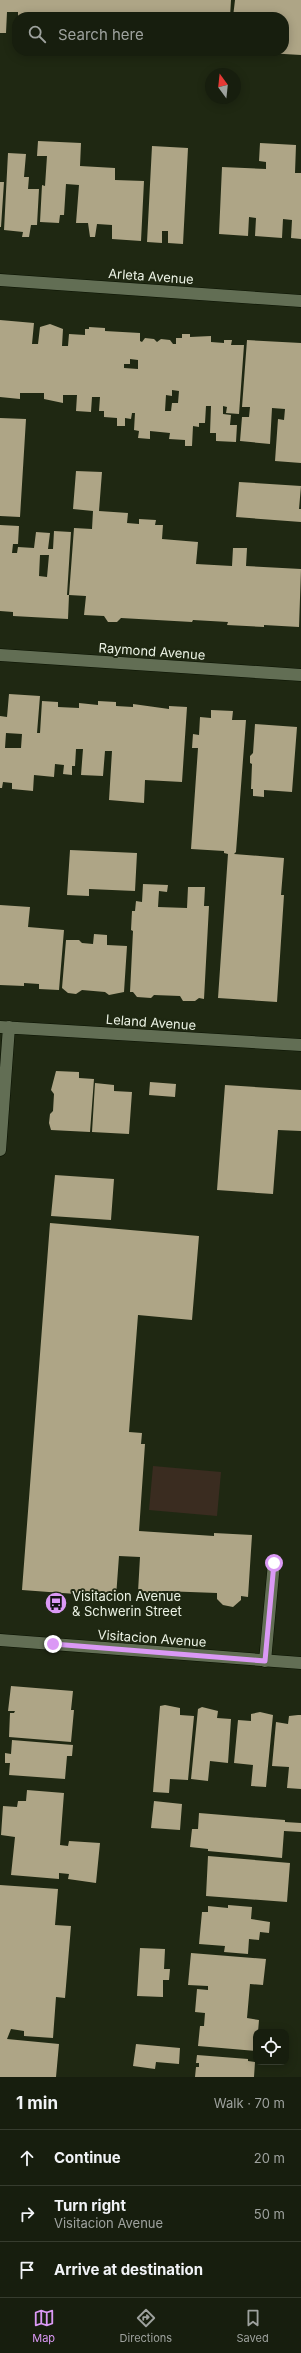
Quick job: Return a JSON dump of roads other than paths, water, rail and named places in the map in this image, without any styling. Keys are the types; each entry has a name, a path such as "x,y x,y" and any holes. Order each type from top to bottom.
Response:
{"street":[{"name":"Arleta Avenue","path":"0,280 301,301"},
{"name":"Raymond Avenue","path":"0,655 301,675"},
{"name":"Leland Avenue","path":"5,1027 301,1045"},
{"path":"0,1150 5,1027"},
{"path":"265,1661 274,1563"},
{"name":"Visitacion Avenue","path":"0,1640 301,1664"}],"place":[{"name":"Visitacion Avenue & Schwerin Street","path":"56,1603"}]}
